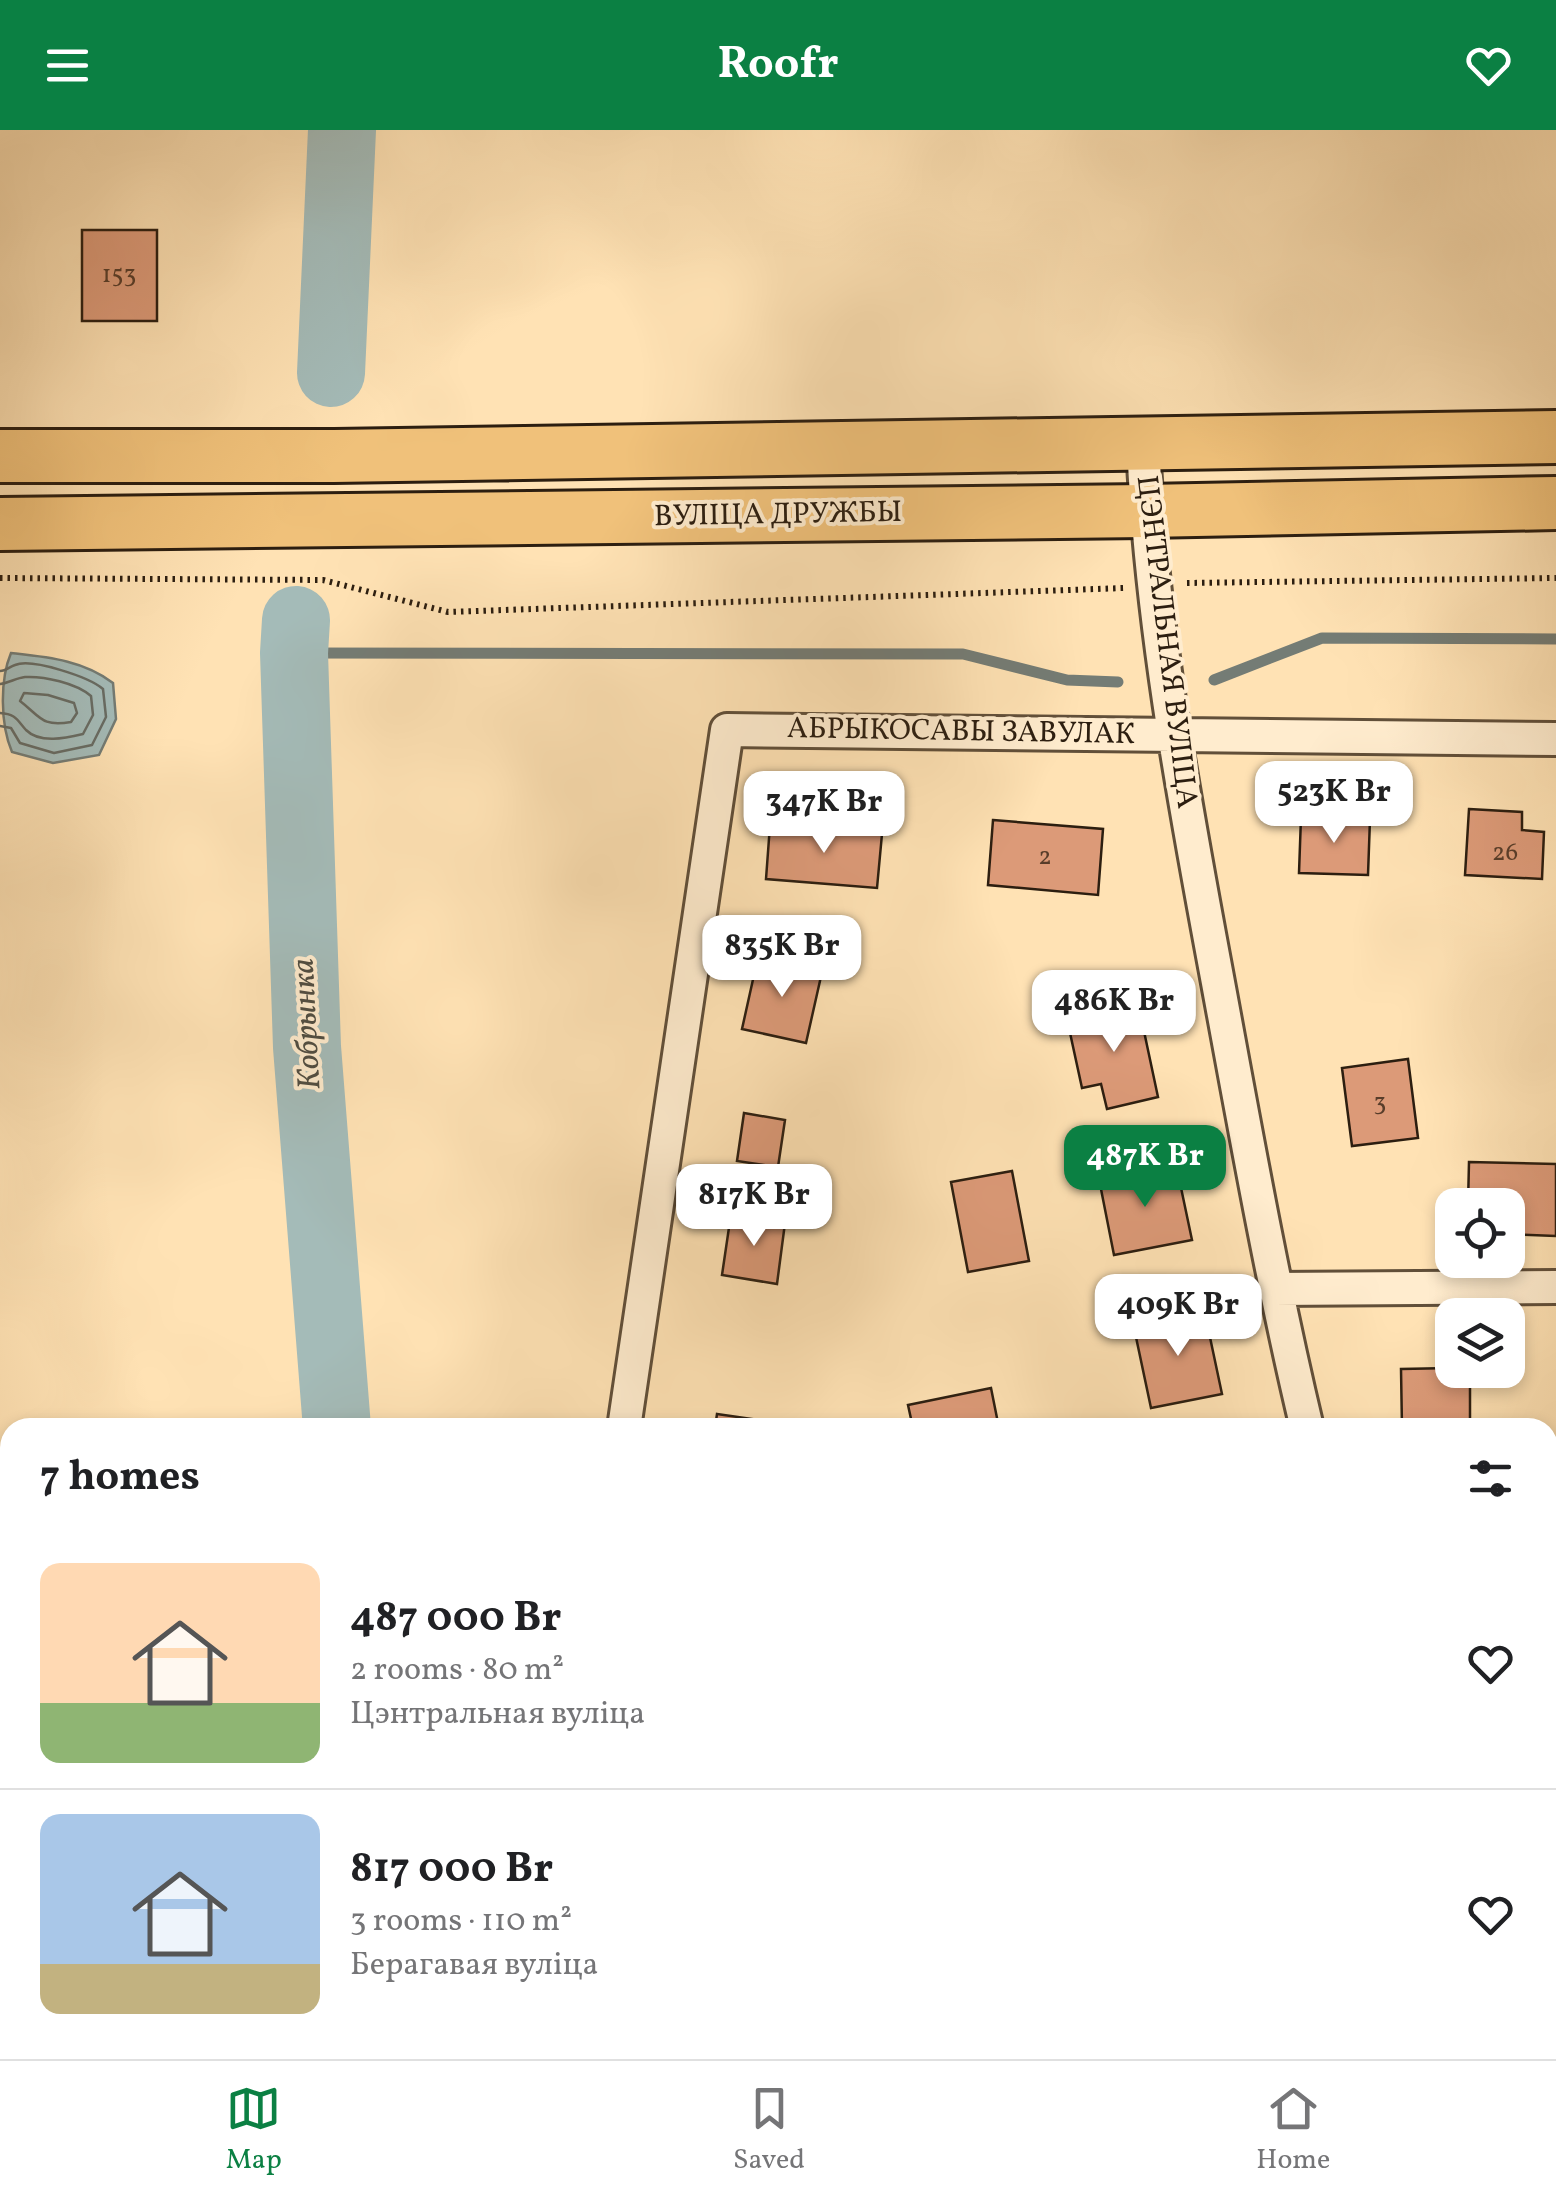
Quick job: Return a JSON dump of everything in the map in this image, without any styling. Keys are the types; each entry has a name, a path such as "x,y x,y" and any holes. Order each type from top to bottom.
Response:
{"main road":[{"path":"0,456 334,456 1544,438"},
{"path":"1146,511 1159,482 1176,468 1200,462 1401,458 1544,438"},
{"path":"0,482 192,479 334,456"},
{"name":"ВУЛІЦА ДРУЖБЫ","path":"0,524 1556,503"}],"street":[{"name":"ЦЭНТРАЛЬНАЯ ВУЛІЦА","path":"1142,444 1172,735 1274,1289 1305,1418"},
{"name":"АБРЫКОСАВЫ ЗАВУЛАК","path":"625,1418 727,730 1556,739"},
{"path":"1274,1289 1556,1287"}],"path":[{"path":"0,578 323,580 448,612 1125,588"},
{"path":"1184,583 1556,578"}],"water":[{"path":"11,653 77,664 113,683 116,719 99,755 53,763 12,752 3,702"}],"building":[{"path":"82,230 157,230 157,321 82,321"},
{"path":"1469,809 1522,812 1522,830 1544,832 1542,879 1465,875"},
{"path":"1301,817 1370,819 1368,875 1299,873"},
{"path":"993,820 1103,829 1098,895 988,885"},
{"path":"770,825 882,834 877,888 766,879"},
{"path":"758,957 822,972 806,1043 742,1029"},
{"path":"1138,1003 1158,1097 1107,1109 1101,1084 1082,1088 1067,1019"},
{"path":"1408,1059 1418,1138 1352,1146 1342,1068"},
{"path":"744,1113 785,1120 778,1167 737,1161"},
{"path":"1469,1162 1556,1164 1556,1236 1525,1235 1525,1188 1468,1188"},
{"path":"1176,1164 1192,1240 1114,1255 1099,1179"},
{"path":"1012,1171 1029,1261 968,1272 951,1182"},
{"path":"731,1214 785,1223 777,1284 722,1275"},
{"path":"1204,1309 1222,1394 1151,1408 1133,1323"},
{"path":"1435,1368 1435,1388 1470,1388 1470,1418 1402,1418 1401,1369"},
{"path":"991,1388 997,1418 911,1418 908,1405"}],"waterway":[{"name":"Кобрынка","path":"331,373 342,130"},
{"name":"Кобрынка","path":"296,620 307,1047 336,1418"},
{"path":"1214,680 1322,638 1556,639"},
{"path":"294,653 963,654 1067,680 1118,682"}]}
